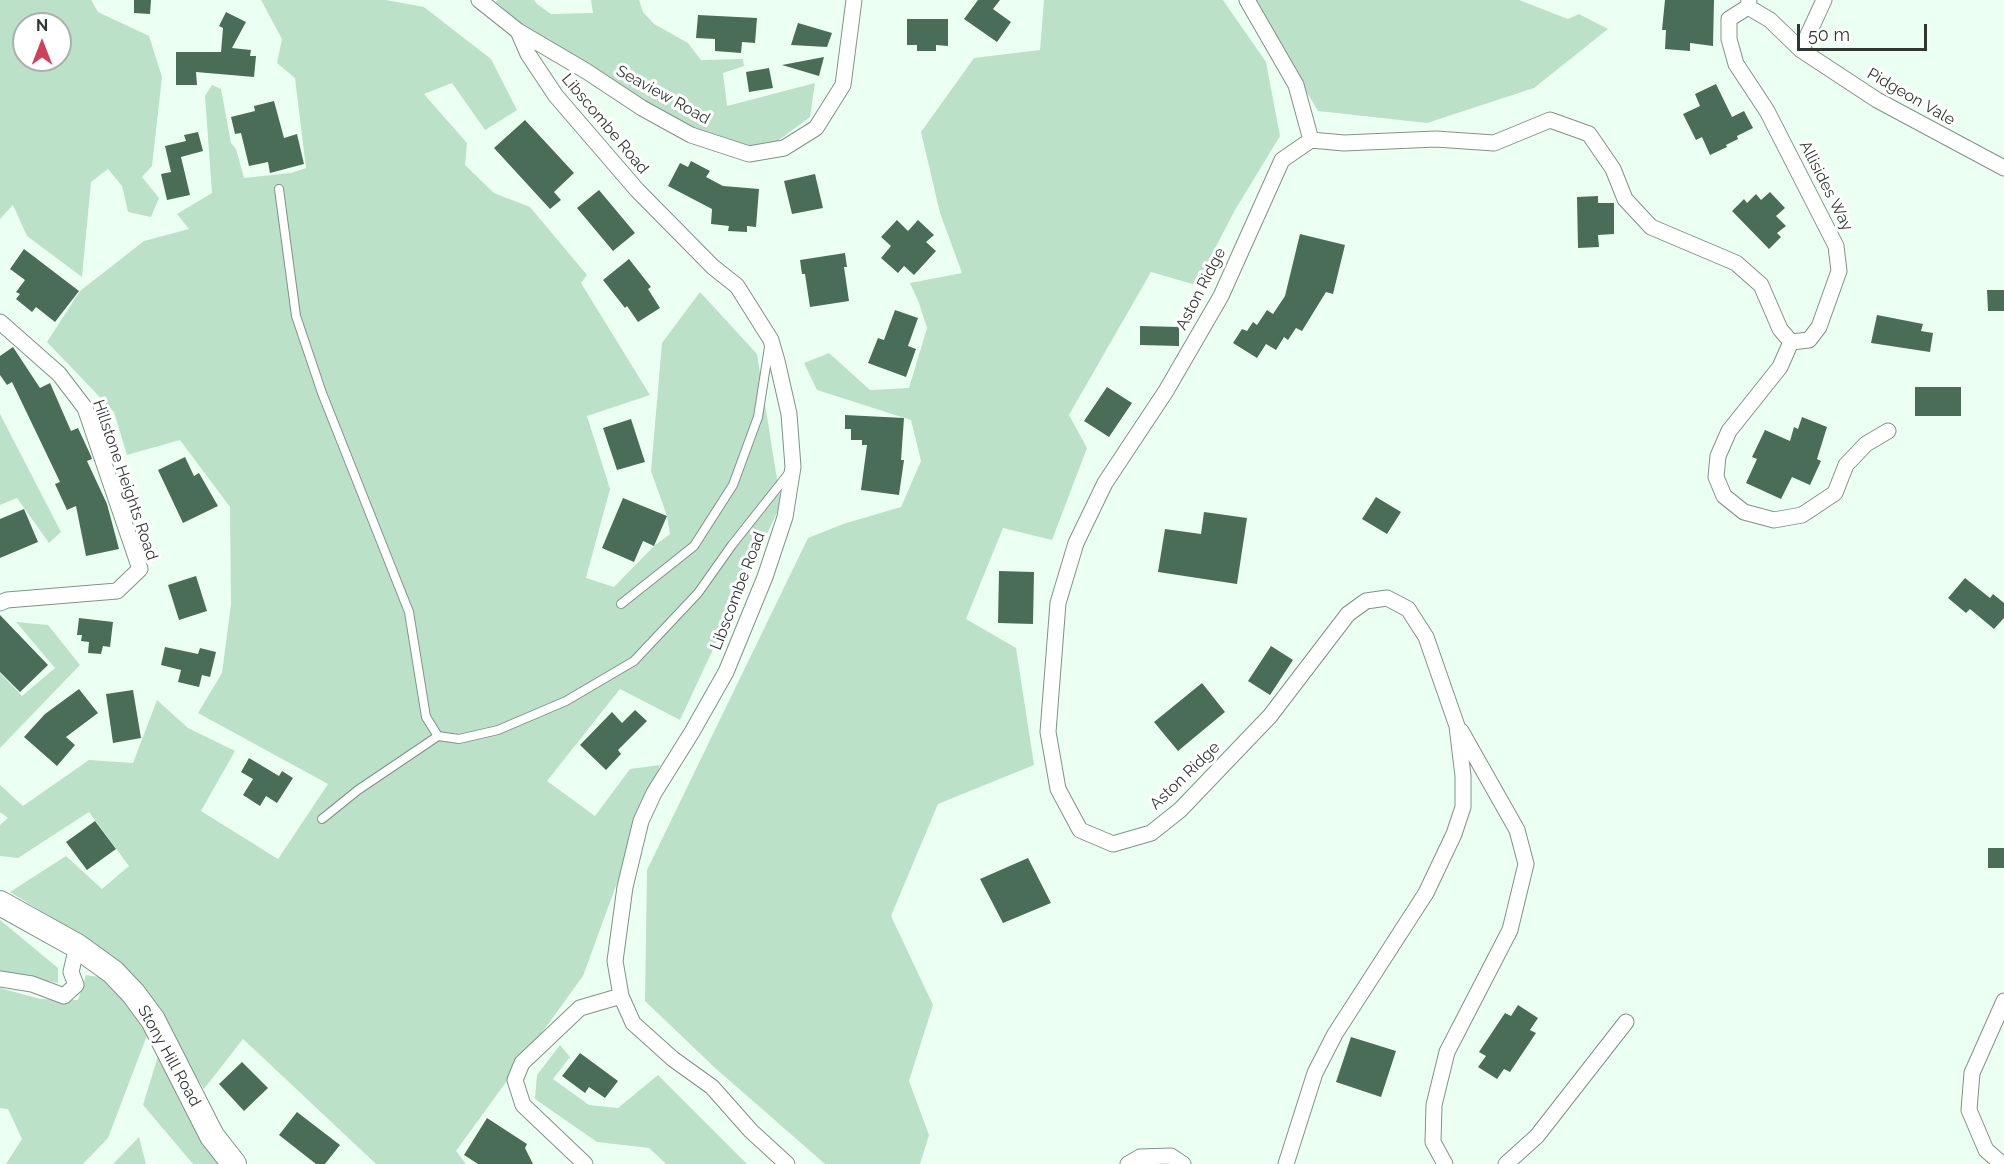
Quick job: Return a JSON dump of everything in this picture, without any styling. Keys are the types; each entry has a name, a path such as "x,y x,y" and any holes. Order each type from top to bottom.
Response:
{"main road":[{"name":"Stony Hill Road","path":"0,903 77,946 113,972 133,993 153,1020 212,1136 234,1164"}],"street":[{"name":"Seaview Road","path":"479,0 518,31 586,71 642,108 692,135 748,154 784,148 816,128 843,86 854,0"},
{"path":"1247,0 1296,86 1311,140 1344,143 1436,139 1494,143 1550,120 1589,134 1613,169 1625,199 1651,227 1736,263 1761,285 1780,329 1791,342 1780,367 1729,431 1718,456 1716,477 1724,496 1744,512 1774,520 1802,515 1835,493 1846,465 1866,444 1888,431"},
{"path":"1801,50 1824,0"},
{"name":"Pidgeon Vale","path":"1748,4 1770,20 1801,50 1877,100 2004,168"},
{"name":"Allisides Way","path":"1748,4 1729,19 1729,39 1736,63 1767,111 1836,246 1839,272 1819,327 1809,340 1791,342"},
{"name":"Libscombe Road","path":"518,31 528,54 556,96 637,190 713,267 737,286 771,339 789,414 793,467 785,517 772,557 726,672 654,793 641,821 625,887 615,961 621,996 633,1023 673,1059 712,1087 751,1131 787,1164"},
{"name":"Aston Ridge","path":"1286,1164 1315,1073 1335,1034 1426,893 1454,834 1463,807 1463,776 1457,726 1426,637 1408,609 1387,598 1366,601 1348,614 1270,716 1180,810 1151,833 1113,844 1080,830 1058,789 1048,732 1058,603 1076,543 1105,483 1166,391 1221,296 1282,160 1311,140"},
{"name":"Hillstone Heights Road","path":"0,322 59,374 85,408 140,569 117,591 7,600 0,603"},
{"path":"1445,1164 1433,1142 1434,1106 1448,1052 1510,930 1526,864 1517,830 1457,726"},
{"path":"0,979 32,984 64,996 76,985 70,972 77,946"},
{"path":"585,1164 523,1105 515,1080 522,1063 580,1008 621,996"},
{"path":"2002,1164 1986,1150 1969,1110 1972,1073 2004,1000"},
{"path":"1506,1164 1537,1136 1626,1022"},
{"path":"1128,1164 1140,1157 1171,1156 1183,1164"}],"lane":[{"path":"279,189 296,316 326,404 409,612 426,717 438,736"},
{"path":"621,604 694,546 733,485 758,417 771,339"},
{"path":"322,819 358,790 438,736 459,739 498,730 566,701 634,661 698,593 793,467"}],"green space":[{"path":"0,0 91,0 98,12 149,36 162,77 152,166 142,177 159,198 151,217 128,212 122,186 108,169 91,182 82,277 27,236 13,205 0,219"},
{"path":"261,0 386,0 424,7 491,59 517,110 485,130 452,83 424,94 467,143 465,165 494,193 530,207 587,275 581,283 650,395 587,416 610,489 586,578 614,587 654,546 670,534 667,516 651,471 662,343 700,292 757,354 781,504 680,720 620,689 547,781 595,816 630,769 660,765 583,976 456,1151 466,1164 376,1164 243,1039 204,1089 124,968 64,925 10,892 66,856 102,889 129,866 89,812 18,858 0,856 0,825 8,818 0,812 0,785 23,806 89,760 133,763 157,700 188,728 235,751 201,811 278,859 328,784 198,713 222,673 231,604 230,507 180,440 127,455 114,412 47,342 80,291 144,241 189,229 177,214 212,193 205,96 212,85 221,89 231,143 236,149 244,178 291,173 306,168 295,78 277,63 282,39"},
{"path":"498,0 534,0 551,14 593,13 591,0 639,0 643,12 654,24 688,43 701,60 743,59 744,66 723,73 727,106 815,83 810,117 768,148 715,141 529,35 490,6"},
{"path":"1044,0 1223,0 1266,62 1280,136 1235,210 1196,285 1151,272 1069,415 1087,448 1052,540 1003,528 966,619 1016,648 1034,765 938,804 891,916 933,1005 909,1081 929,1135 920,1164 825,1164 714,1067 645,1001 647,870 808,538 843,524 901,507 921,461 911,420 817,390 804,363 829,353 870,390 909,388 927,328 910,283 962,273 940,213 921,132 974,58 1040,50"},
{"path":"1251,0 1519,0 1568,19 1579,14 1608,29 1534,88 1427,123 1318,111"},
{"path":"0,414 61,532 49,543 17,498 0,505"},
{"path":"16,622 48,625 80,665 0,748 0,673 22,696 55,668"},
{"path":"0,920 58,968 58,983 0,972"},
{"path":"86,975 106,978 148,1033 108,1138 83,1164 6,1164 22,1139 8,1109 0,1108 0,988 40,999 78,1000"},
{"path":"560,1045 570,1057 553,1079 589,1105 618,1108 658,1075 747,1164 666,1164 649,1148 597,1142 535,1099 537,1075"},
{"path":"158,1056 200,1134 226,1164 193,1164 143,1105"},
{"path":"139,1137 146,1164 113,1164"}],"building":[{"path":"134,0 151,0 150,14 134,13"},
{"path":"978,0 1000,0 993,9 1011,22 997,42 964,19"},
{"path":"1665,0 1714,0 1713,46 1690,43 1690,51 1665,49 1666,30 1662,30"},
{"path":"226,12 246,22 232,48 251,50 250,56 256,56 254,77 196,72 197,85 176,85 176,52 221,52 223,28 219,26"},
{"path":"698,15 757,18 755,43 742,42 741,53 715,51 715,39 696,38"},
{"path":"907,19 948,19 948,46 936,45 936,51 917,51 917,45 907,45"},
{"path":"798,23 832,33 827,47 791,45"},
{"path":"824,57 819,76 782,65"},
{"path":"769,68 773,88 749,92 746,72"},
{"path":"1716,84 1732,117 1744,111 1753,128 1737,136 1738,139 1726,145 1727,147 1710,155 1702,137 1696,140 1683,114 1700,106 1695,94"},
{"path":"274,101 284,138 297,134 304,164 270,173 268,162 249,166 241,133 235,134 231,117 255,111 254,106"},
{"path":"525,120 574,173 554,192 561,200 550,209 494,148"},
{"path":"198,132 203,151 181,157 190,195 167,200 161,174 171,172 165,146 186,141 184,135"},
{"path":"691,161 710,171 706,177 723,186 759,189 756,227 747,226 747,232 728,231 729,226 711,224 712,209 668,186 680,163 688,167"},
{"path":"815,174 823,208 792,214 784,181"},
{"path":"599,190 635,233 613,251 577,208"},
{"path":"1770,192 1785,208 1776,216 1786,226 1777,233 1781,237 1769,249 1732,211 1744,199 1747,203 1756,194 1761,200"},
{"path":"1598,196 1598,203 1614,203 1614,234 1598,235 1599,247 1578,248 1577,197"},
{"path":"897,220 908,231 918,220 934,235 926,242 936,251 914,275 904,266 898,273 881,258 891,246 881,237"},
{"path":"1300,234 1345,245 1333,294 1326,292 1302,331 1296,328 1288,340 1284,337 1276,350 1266,344 1257,358 1233,343 1242,329 1247,331 1253,322 1257,325 1267,310 1273,314 1285,296"},
{"path":"24,249 79,291 55,322 36,307 32,312 16,299 20,294 16,292 25,280 10,269"},
{"path":"845,253 847,267 844,267 849,301 810,307 805,274 802,274 800,260"},
{"path":"629,259 651,287 648,289 660,308 638,322 603,280"},
{"path":"1987,290 2004,290 2004,311 1988,311"},
{"path":"895,310 918,318 908,346 916,349 906,377 868,363 878,338 884,340"},
{"path":"1877,315 1923,324 1921,331 1933,333 1930,352 1871,343"},
{"path":"1140,326 1179,327 1179,346 1140,345"},
{"path":"13,347 40,388 50,383 71,431 78,428 91,456 92,459 87,461 107,504 119,549 86,556 76,506 67,510 55,484 60,482 12,382 7,385 0,375 0,356"},
{"path":"1107,387 1132,403 1109,437 1084,421"},
{"path":"1915,387 1961,387 1961,416 1915,416"},
{"path":"845,415 904,418 901,460 904,460 899,495 861,490 867,445 862,445 862,440 851,440 851,429 845,429"},
{"path":"1802,417 1827,427 1817,459 1821,461 1810,485 1792,477 1781,499 1746,483 1757,459 1752,457 1765,430 1790,441 1794,427 1798,429"},
{"path":"631,419 645,462 617,470 603,428"},
{"path":"185,457 194,476 199,473 218,506 183,523 158,470"},
{"path":"1376,497 1401,512 1387,534 1362,519"},
{"path":"623,498 667,516 654,546 643,541 634,562 602,548"},
{"path":"24,509 38,542 0,558 0,519"},
{"path":"1204,512 1247,518 1237,584 1158,572 1165,529 1201,534"},
{"path":"999,571 1034,572 1033,624 998,623"},
{"path":"196,576 207,611 179,620 168,585"},
{"path":"1965,578 1990,598 1993,594 2004,603 2004,618 1994,629 1970,609 1966,613 1948,598"},
{"path":"0,615 48,665 20,692 0,672"},
{"path":"79,618 113,622 110,647 103,646 101,654 88,653 89,642 81,641 82,635 77,635"},
{"path":"1271,646 1293,660 1270,695 1248,681"},
{"path":"165,647 198,654 200,648 216,652 210,677 202,675 199,687 178,682 181,670 161,665"},
{"path":"1202,683 1225,712 1178,751 1154,722"},
{"path":"79,689 98,713 66,737 75,745 57,766 24,737 45,714"},
{"path":"133,690 141,738 113,743 106,694"},
{"path":"635,710 647,721 618,750 621,754 606,770 580,745 612,712 622,723"},
{"path":"249,758 279,776 282,771 293,778 277,803 266,796 260,806 243,795 253,779 241,772"},
{"path":"95,821 116,849 87,870 66,842"},
{"path":"1988,848 2004,848 2004,868 1988,868"},
{"path":"1028,858 1051,903 1003,923 980,879"},
{"path":"1518,1005 1538,1018 1530,1030 1536,1033 1510,1072 1504,1069 1497,1079 1478,1067 1486,1056 1479,1052 1505,1013 1511,1016"},
{"path":"1351,1037 1396,1051 1381,1097 1336,1082"},
{"path":"580,1053 618,1081 605,1098 589,1087 585,1093 562,1076"},
{"path":"242,1062 268,1088 244,1111 219,1084"},
{"path":"297,1112 340,1145 325,1164 316,1164 279,1135"},
{"path":"487,1118 527,1144 525,1148 533,1164 478,1164 464,1155"}]}
